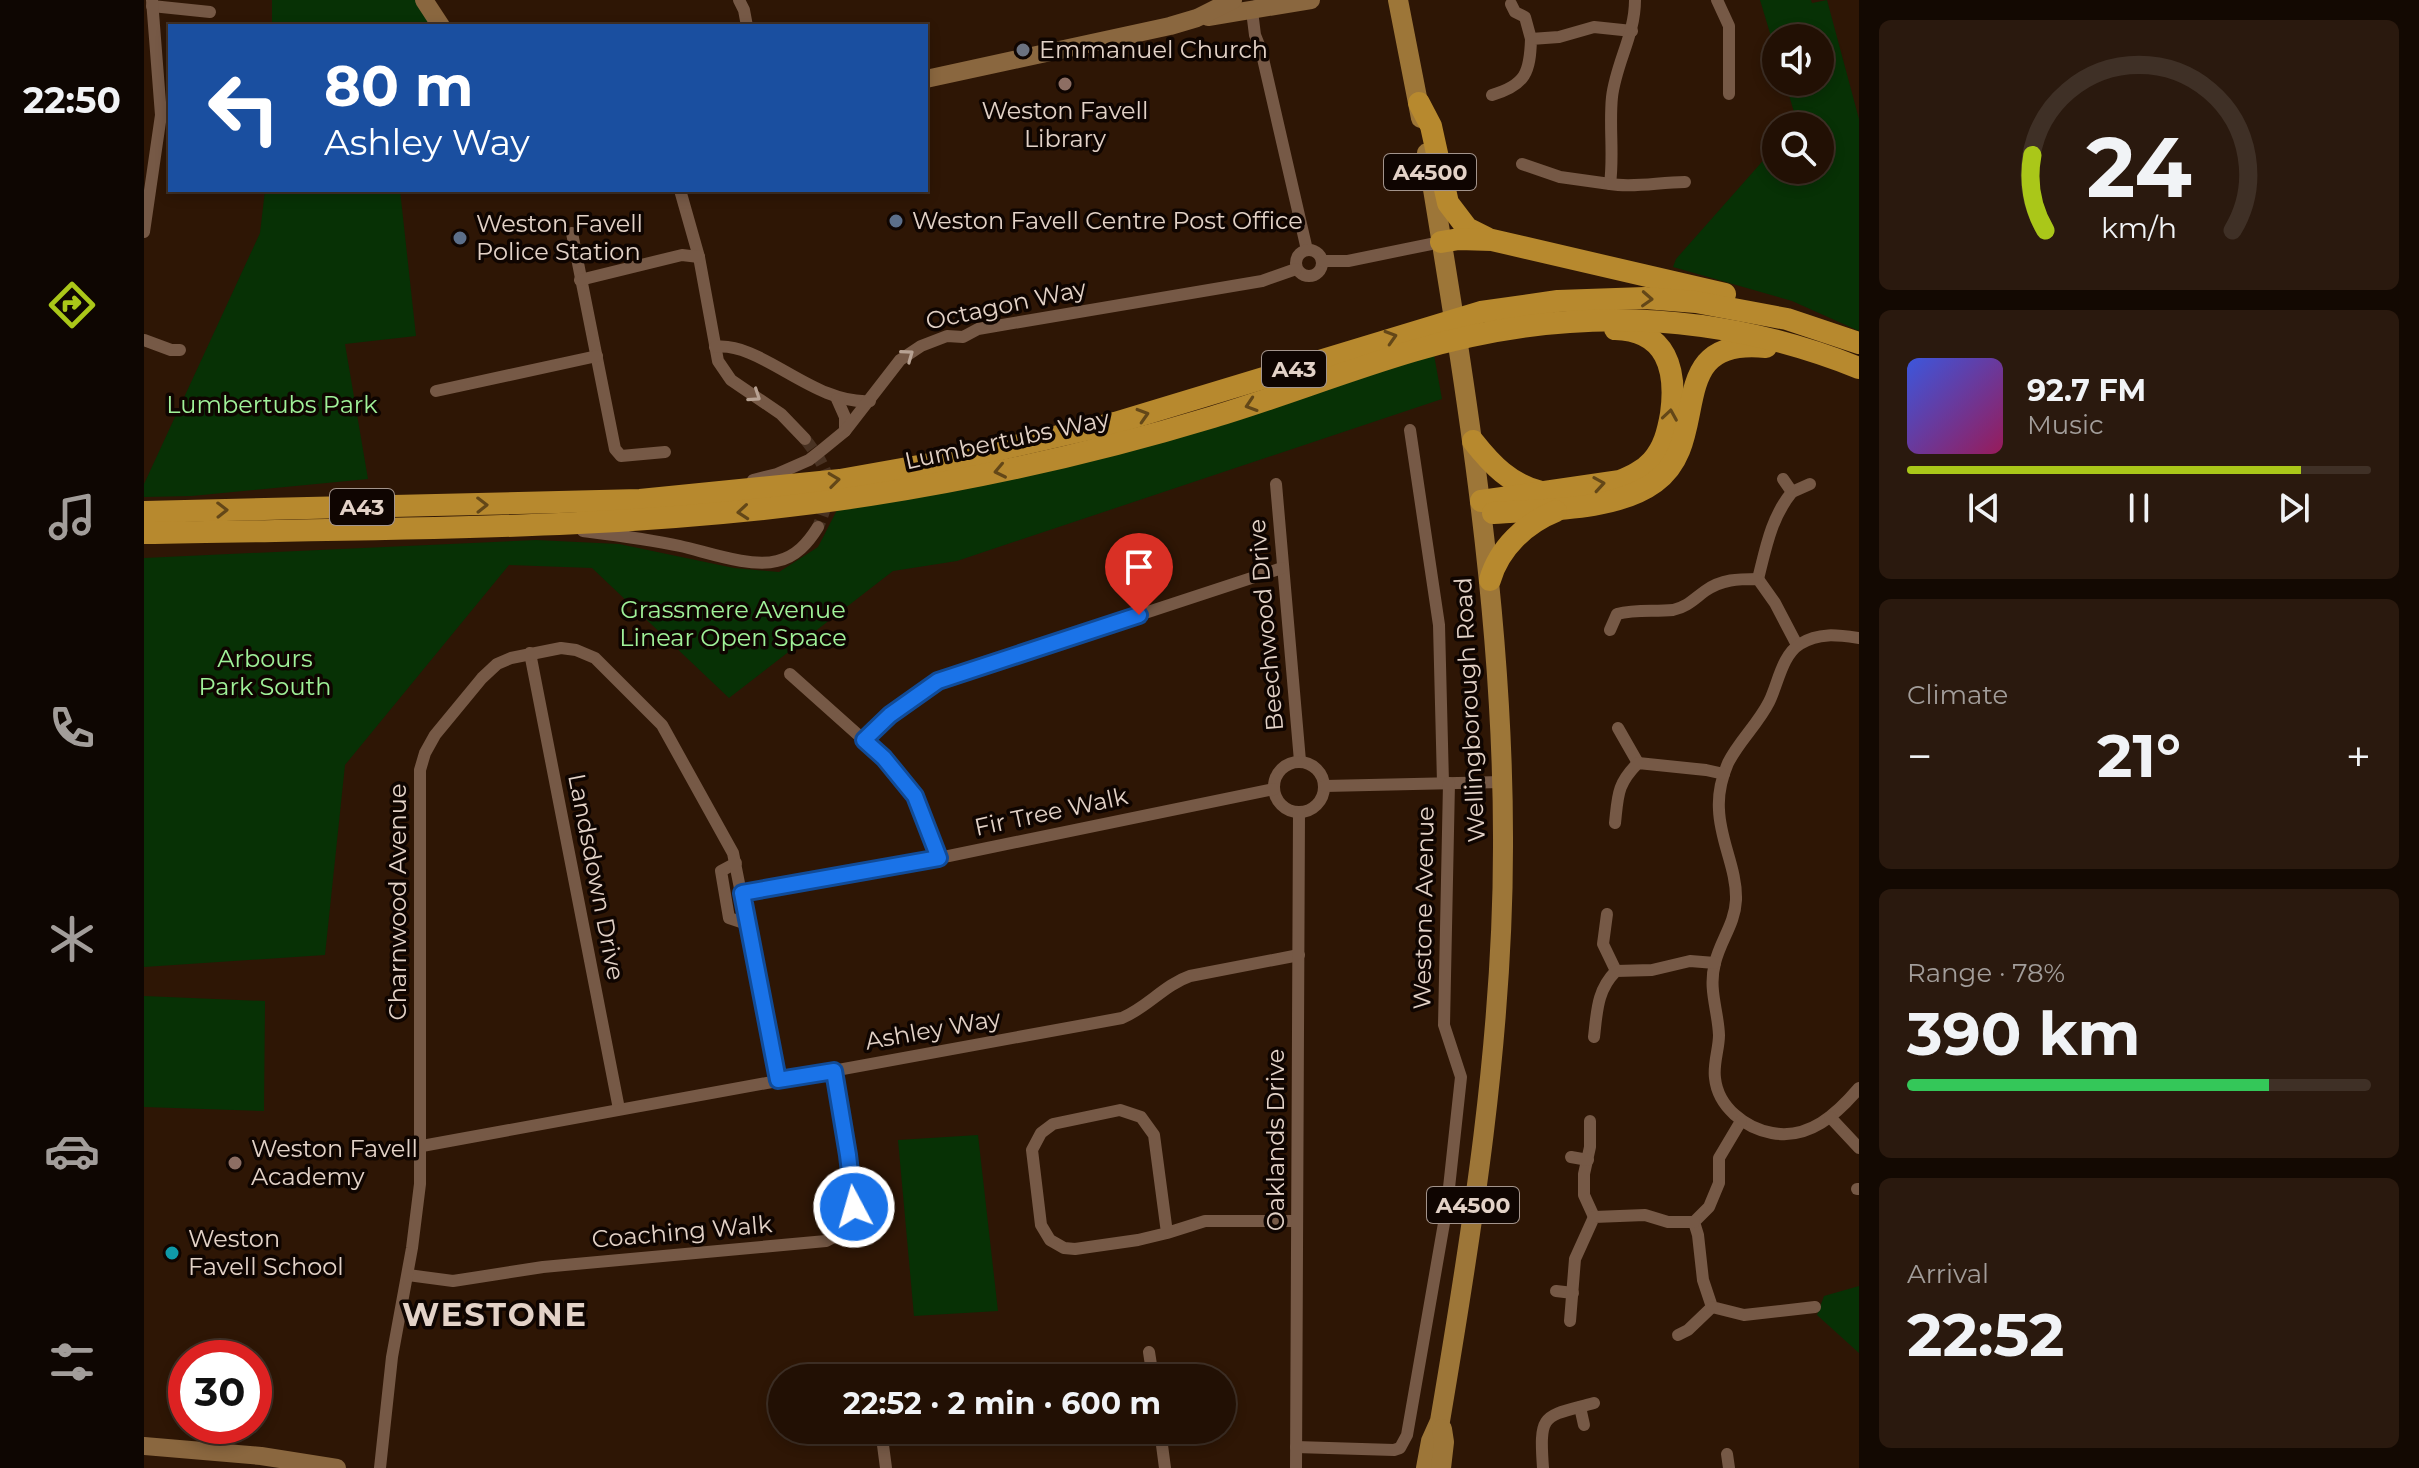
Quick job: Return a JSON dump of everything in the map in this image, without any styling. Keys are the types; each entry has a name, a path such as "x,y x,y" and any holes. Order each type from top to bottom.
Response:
{"highway":[{"path":"1419,103 1431,126 1448,203 1467,228 1492,240"},
{"path":"1441,242 1492,240 1726,294 1770,307 1831,333"},
{"name":"Lumbertubs Way","path":"144,512 640,500 840,480 1115,423 1394,336 1481,312 1521,305 1602,298 1696,302 1787,319 1859,343"},
{"name":"Lumbertubs Way","path":"144,533 540,525 776,509 970,477 1141,438 1215,417 1416,350 1514,327 1583,320 1648,319 1731,329 1782,340 1859,368"},
{"path":"1482,507 1541,492 1620,481 1638,473 1652,461 1662,446 1669,426 1673,381 1671,364 1663,350 1651,339 1621,329 1514,327"},
{"path":"1482,507 1569,507 1633,495 1657,481 1675,461 1685,434 1697,377 1711,358 1725,348 1742,344 1770,347 1799,356 1825,355"},
{"path":"1473,441 1507,477 1541,492"},
{"path":"1490,580 1499,558 1527,526 1569,507"}],"main road":[{"name":"Wellingborough Road","path":"1398,0 1419,103 1482,507 1490,580 1502,782 1501,950 1493,1055 1440,1421 1431,1441 1426,1468"},
{"name":"Wellingborough Road","path":"1440,1421 1444,1442 1441,1468"}],"street":[{"path":"424,0 440,24"},
{"path":"739,0 747,24"},
{"path":"1197,18 1233,0"},
{"path":"928,79 1197,18 1256,6 1311,0"},
{"path":"1492,95 1507,91 1519,83 1531,60 1531,39 1525,17 1516,9 1525,0"},
{"path":"1610,184 1612,97 1632,31 1635,0"},
{"path":"1717,0 1729,26 1729,94"},
{"path":"144,232 149,176 165,139 152,3 210,12"},
{"path":"1256,6 1255,35 1307,250"},
{"path":"1531,39 1559,37 1594,27 1632,31"},
{"path":"144,64 158,64"},
{"path":"1522,164 1560,177 1635,187 1656,182 1685,182"},
{"path":"681,192 699,257 718,361 731,380 781,414 805,439"},
{"path":"572,233 615,449 621,456 665,452"},
{"path":"1322,261 1348,261 1441,242"},
{"path":"1307,250 1315,251 1322,261 1320,270 1311,276 1302,275 1296,269 1297,258 1307,250"},
{"path":"580,280 682,255 699,257"},
{"name":"Octagon Way","path":"729,492 749,481 777,474 809,460 845,431 900,360 921,346 947,336 963,337 978,329 1262,281 1296,269"},
{"path":"144,340 171,350 180,350"},
{"path":"715,347 725,346 744,352 837,399 870,401"},
{"path":"436,391 597,356"},
{"path":"837,399 845,417 845,431"},
{"name":"Westone Avenue","path":"1296,1447 1400,1448 1407,1435 1447,1206 1461,1077 1444,1025 1446,783 1439,625 1410,430"},
{"path":"1783,479 1792,492"},
{"name":"Beechwood Drive","path":"1276,484 1300,761"},
{"path":"1797,645 1775,603 1758,579 1768,534 1781,506 1792,492 1810,484"},
{"path":"540,525 664,543 759,563 778,561 794,553 808,543 818,527"},
{"path":"864,740 890,715 938,681 1282,568"},
{"path":"1610,630 1617,614 1633,609 1673,610 1691,603 1720,582 1737,578 1758,579"},
{"path":"1605,605 1617,614"},
{"path":"1859,638 1818,635 1797,645 1789,655 1767,705 1737,748 1724,774 1719,810 1735,881 1736,900 1730,929 1715,963 1712,995 1719,1033 1715,1079 1723,1099 1741,1121 1753,1128 1785,1135 1815,1127 1830,1117 1859,1088"},
{"name":"Charnwood Avenue","path":"380,1468 392,1357 418,1208 422,1146 420,770 429,744 482,678 504,660 561,648 589,655 652,713 669,737 736,863 778,1080"},
{"name":"Landsdown Drive","path":"530,653 619,1109"},
{"path":"790,674 884,758 915,796 939,858"},
{"path":"1618,728 1638,763"},
{"path":"1300,761 1315,767 1325,786 1320,803 1313,809 1299,813 1283,807 1274,789 1279,772 1285,766 1300,761"},
{"path":"1638,763 1724,774"},
{"path":"1615,823 1618,789 1638,763"},
{"path":"1325,786 1502,782"},
{"name":"Fir Tree Walk","path":"742,893 939,858 1274,789"},
{"name":"Oaklands Drive","path":"1296,1468 1299,813"},
{"name":"Charnwood Avenue","path":"736,863 721,871 729,918 747,924"},
{"path":"1607,914 1603,944 1616,971"},
{"name":"Ashley Way","path":"422,1146 1122,1018 1141,1010 1175,981 1299,955"},
{"path":"1594,1037 1599,996 1604,983 1616,971 1652,970 1690,961 1715,963"},
{"name":"Coaching Walk","path":"408,1275 453,1281 543,1267 826,1241 845,1230 854,1207 834,1071"},
{"path":"1167,1233 1154,1135 1141,1117 1120,1110 1053,1124 1041,1133 1032,1150 1041,1225 1050,1240 1064,1248 1138,1240 1167,1233 1205,1221 1297,1221"},
{"path":"1830,1117 1859,1148"},
{"path":"1570,1321 1575,1259 1594,1217 1584,1195 1590,1121"},
{"path":"1594,1217 1645,1215 1668,1222 1694,1222 1709,1207 1719,1183 1719,1158 1741,1121"},
{"path":"1571,1157 1588,1160"},
{"path":"1694,1222 1703,1280 1712,1307"},
{"path":"1556,1291 1573,1293"},
{"path":"1712,1307 1744,1315 1815,1307"},
{"path":"1678,1335 1688,1330 1712,1307"},
{"path":"1791,1309 1793,1325"},
{"path":"1149,1352 1151,1364"},
{"path":"1543,1468 1541,1435 1546,1422 1556,1413 1594,1403"},
{"path":"1580,1407 1584,1425"},
{"path":"883,1444 886,1468"},
{"path":"1162,1444 1165,1468"},
{"path":"144,1446 261,1456 337,1468"},
{"path":"1727,1454 1729,1468"}],"green space":[{"path":"272,0 424,0 440,24 272,24"},
{"path":"1760,0 1811,0 1812,3 1827,0 1833,24 1767,24"},
{"path":"1834,26 1859,119 1859,331 1792,301 1673,267 1676,259 1762,162 1762,184 1834,184 1834,112 1794,112 1789,96 1834,96"},
{"name":"Lumbertubs Park","path":"265,192 400,192 416,336 345,344 368,479 192,496 144,497 144,484 260,233"},
{"name":"Arbours Park South","path":"1434,355 1442,399 957,561 893,571 729,698 592,568 509,565 345,765 325,955 144,967 144,558 536,540 619,544 734,568 779,572 818,547 837,510 962,490 1140,447"},
{"path":"144,996 265,1001 264,1111 144,1107"},
{"path":"978,1135 998,1311 914,1316 898,1140"},
{"path":"1859,1286 1859,1353 1817,1315 1824,1296"}],"tunnel":[{"path":"805,439 828,480 827,501 818,527"}],"place":[{"name":"Emmanuel Church","path":"1023,50"},
{"name":"Weston Favell Library","path":"1065,84"},
{"name":"Weston Favell Centre Post Office","path":"896,221"},
{"name":"Weston Favell Police Station","path":"460,238"},
{"name":"Weston Favell Academy","path":"235,1163"},
{"name":"Weston Favell School","path":"172,1253"}],"district":[{"name":"WESTONE","path":"495,1315"}],"route":[{"path":"854,1207 834,1071 778,1080 742,893 939,858 915,796 884,758 864,740 890,715 938,681 1139,615"}],"park label":[{"name":"Grassmere Avenue Linear Open Space","path":"733,624"}]}
